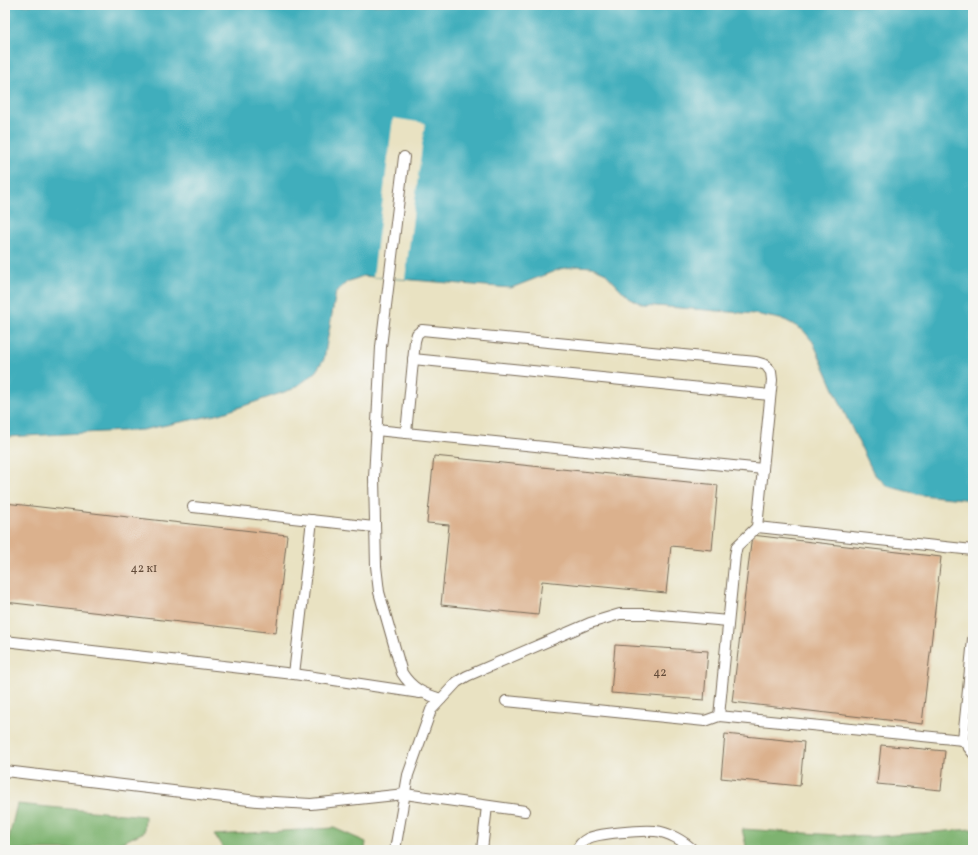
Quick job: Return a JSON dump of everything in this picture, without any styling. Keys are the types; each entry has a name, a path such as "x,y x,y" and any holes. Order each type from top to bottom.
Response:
{"lane":[{"path":"404,157 381,347 374,478 374,527 379,592 390,633 402,673 408,682 424,694"},
{"path":"406,433 413,359 417,334 422,330 756,362 766,365 771,372 770,395 757,527 737,546 719,716"},
{"path":"413,359 770,395"},
{"path":"376,430 763,469"},
{"path":"193,507 374,527"},
{"path":"294,674 312,520"},
{"path":"757,527 973,550"},
{"path":"395,850 408,775 431,710 457,682 467,676 590,623 620,614 650,614 728,621"},
{"path":"973,639 963,740 973,753"},
{"path":"5,640 294,674 424,694 441,699"},
{"path":"506,702 705,722 719,716 963,740"},
{"path":"5,771 265,801 311,804 405,794 525,812"},
{"path":"482,850 487,806"},
{"path":"577,850 578,846 588,838 603,834 656,831 684,841 693,850"}],"green space":[{"path":"17,804 145,816 144,832 106,850 6,850"},
{"path":"334,828 366,842 365,850 225,850 214,835"},
{"path":"742,829 868,837 973,829 973,850 747,850"}],"water":[{"path":"5,5 973,5 973,500 921,495 887,486 874,474 844,412 813,342 803,330 785,320 755,314 643,305 628,297 604,272 592,267 578,266 560,269 511,288 363,276 347,282 336,292 324,359 314,374 293,389 220,414 142,430 5,437"}],"pier":[{"path":"393,118 425,123 405,279 373,277"}],"building":[{"path":"434,456 718,485 712,550 671,546 666,593 542,581 538,615 441,605 449,525 427,523"},
{"path":"5,503 287,535 276,633 5,602"},
{"path":"752,535 941,557 922,724 732,702"},
{"path":"615,645 708,651 704,700 611,693"},
{"path":"725,734 804,742 800,786 721,778"},
{"path":"881,745 945,751 941,790 877,784"}]}
